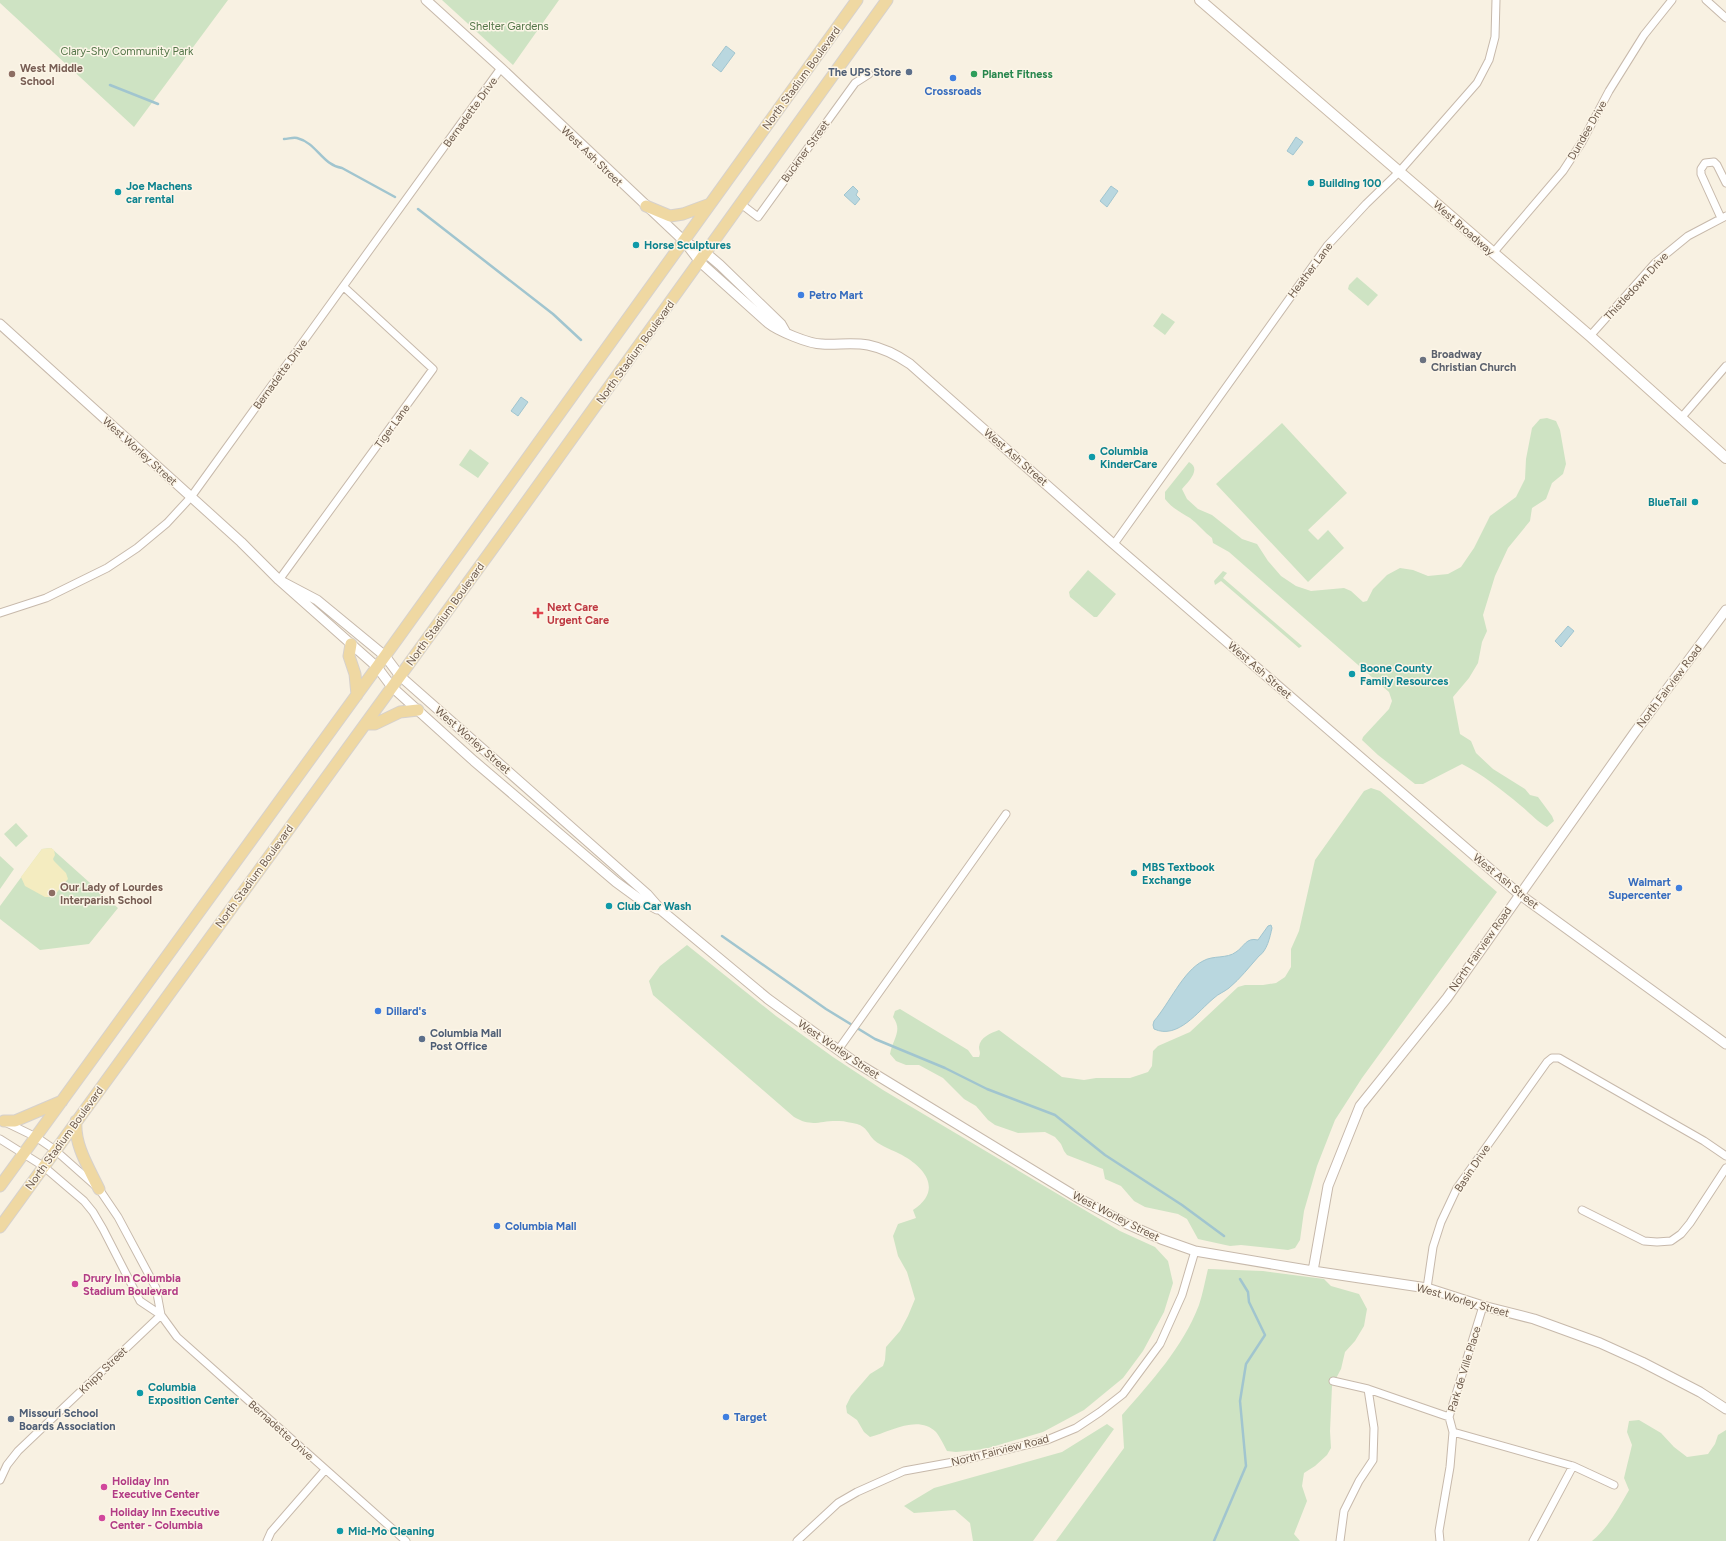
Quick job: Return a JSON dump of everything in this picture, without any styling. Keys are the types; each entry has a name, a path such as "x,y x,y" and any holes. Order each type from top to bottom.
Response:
{"main road":[{"name":"North Stadium Boulevard","path":"0,1186 357,695 857,0"},
{"name":"North Stadium Boulevard","path":"0,1227 54,1150 366,724 703,258 887,0"},
{"name":"West Broadway","path":"1200,0 1590,336 1726,458"},
{"path":"646,206 670,216 683,214 711,204"},
{"path":"351,644 349,656 354,674 357,695"},
{"path":"366,724 375,724 400,712 418,710"},
{"path":"2,1120 15,1121 62,1101"},
{"path":"76,1121 76,1135 85,1160 99,1188"}],"street":[{"name":"West Ash Street","path":"426,0 501,68 684,242 703,258 776,330 785,331 802,339 820,344 866,345 897,355 910,364 1114,544 1520,894 1726,1044"},
{"name":"Heather Lane","path":"1114,544 1327,246 1366,204 1399,172 1477,83 1489,60 1495,37 1496,0"},
{"name":"Dundee Drive","path":"1493,253 1563,170 1582,142 1609,91 1644,35 1672,0"},
{"path":"1706,0 1726,18"},
{"name":"Bernadette Drive","path":"0,612 46,598 107,568 137,548 167,523 191,497 501,68"},
{"name":"Buckner Street","path":"741,204 758,217 854,83 869,74"},
{"path":"1724,217 1701,174 1702,165 1705,163 1714,162 1726,183"},
{"name":"Thistledown Drive","path":"1590,336 1655,262 1688,236 1724,217"},
{"name":"Tiger Lane","path":"280,580 433,369 344,287"},
{"name":"West Worley Street","path":"0,324 377,667 392,687 474,761 616,882 642,901 661,910"},
{"path":"1681,418 1726,366"},
{"name":"West Worley Street","path":"280,580 317,600 385,656 400,676 647,894 661,910 768,999 838,1050 1080,1199 1149,1234 1195,1251 1427,1288 1534,1320 1600,1343 1642,1362 1687,1385 1725,1407"},
{"name":"North Fairview Road","path":"1314,1271 1328,1186 1360,1106 1447,998 1635,732 1726,610"},
{"path":"838,1050 1006,814"},
{"name":"Basin Drive","path":"1427,1288 1433,1247 1441,1222 1457,1188 1547,1062 1552,1058 1559,1058 1704,1141 1726,1156"},
{"name":"Bernadette Drive","path":"2,1120 36,1138 54,1150 99,1188 118,1217 156,1288 160,1315"},
{"name":"Bernadette Drive","path":"0,1139 43,1166 74,1191 93,1212 140,1301 160,1315 177,1337 406,1541"},
{"path":"1582,1210 1644,1241 1671,1241 1681,1234 1690,1223 1726,1168"},
{"name":"North Fairview Road","path":"796,1541 838,1503 857,1492 904,1471 959,1461 1047,1440 1076,1428 1100,1412 1123,1394 1160,1344 1182,1295 1195,1251"},
{"name":"Park de Ville Place","path":"1440,1541 1439,1531 1450,1467 1452,1432 1449,1417 1483,1306"},
{"name":"Knipp Street","path":"0,1480 7,1465 18,1451 160,1315"},
{"path":"1333,1381 1368,1389 1449,1417"},
{"path":"1340,1541 1344,1511 1359,1481 1372,1460 1374,1428 1368,1389"},
{"path":"1452,1432 1573,1466 1614,1485"},
{"path":"1533,1541 1573,1466"},
{"path":"267,1541 271,1532 326,1470"}],"green space":[{"name":"Clary-Shy Community Park","path":"0,0 228,0 134,127 0,3"},
{"name":"Shelter Gardens","path":"442,0 559,0 513,65"},
{"path":"1357,277 1378,295 1368,306 1348,289 1349,285"},
{"path":"1162,313 1175,322 1165,335 1153,326"},
{"path":"1547,418 1556,421 1560,430 1566,464 1563,474 1552,483 1546,499 1532,508 1530,521 1508,548 1495,576 1483,615 1487,631 1482,642 1478,663 1469,678 1453,697 1460,734 1471,741 1476,753 1493,769 1525,789 1530,795 1538,797 1554,821 1547,827 1492,783 1462,764 1423,784 1415,784 1378,755 1362,740 1363,737 1389,709 1392,701 1389,692 1229,552 1213,543 1212,538 1196,523 1176,510 1165,499 1165,492 1189,462 1194,468 1193,476 1182,489 1187,499 1198,509 1212,515 1242,539 1257,544 1268,561 1281,576 1296,586 1311,591 1344,588 1351,591 1363,602 1367,601 1373,589 1387,575 1400,568 1413,570 1428,576 1448,574 1461,567 1474,548 1490,516 1516,497 1525,479 1526,459 1532,428 1540,419"},
{"path":"1282,423 1347,493 1308,530 1318,540 1328,530 1344,548 1308,582 1216,484"},
{"path":"470,449 489,463 478,478 459,465"},
{"path":"1088,570 1116,594 1097,617 1094,617 1070,597 1069,592"},
{"path":"1223,571 1227,573 1223,578 1302,646 1299,648 1221,581 1215,585 1214,581"},
{"path":"1371,788 1380,791 1497,892 1362,1078 1335,1120 1317,1166 1304,1211 1300,1240 1295,1248 1288,1250 1241,1245 1230,1246 1198,1239 1187,1219 1178,1214 1145,1207 1134,1201 1121,1186 1105,1179 1103,1169 1067,1155 1055,1137 1045,1132 1018,1133 995,1125 988,1120 976,1106 964,1099 943,1078 919,1065 906,1065 896,1061 890,1054 897,1031 896,1022 893,1017 895,1011 900,1009 968,1050 973,1057 979,1057 979,1047 981,1041 989,1034 999,1030 1062,1077 1084,1080 1096,1078 1130,1078 1148,1072 1152,1066 1153,1051 1158,1046 1190,1032 1238,987 1245,985 1276,983 1285,977 1291,967 1291,949 1299,931 1315,860 1364,791"},
{"path":"16,823 28,836 16,847 4,834"},
{"path":"51,848 118,908 89,944 40,950 0,919 0,906 42,849"},
{"path":"0,856 14,869 0,889"},
{"path":"687,945 776,1016 833,1057 883,1090 1120,1231 1155,1247 1168,1261 1173,1283 1164,1312 1143,1351 1123,1378 1084,1410 1043,1432 985,1449 956,1452 947,1451 936,1432 921,1424 912,1424 894,1428 870,1437 864,1432 857,1420 847,1413 846,1406 851,1396 870,1374 883,1366 886,1347 900,1331 915,1299 907,1272 898,1256 893,1236 898,1224 916,1218 913,1210 922,1203 927,1195 929,1188 928,1181 924,1174 911,1161 874,1140 860,1125 841,1121 812,1123 794,1117 653,995 649,981 660,966"},
{"path":"1208,1269 1263,1271 1324,1279 1331,1286 1359,1294 1367,1309 1364,1326 1355,1341 1345,1352 1341,1369 1332,1386 1330,1431 1331,1448 1327,1455 1315,1466 1304,1473 1302,1486 1307,1501 1294,1534 1300,1541 1056,1541 1124,1448 1122,1415 1165,1363 1184,1335 1199,1305"},
{"path":"1639,1420 1661,1433 1674,1447 1687,1457 1708,1454 1715,1444 1718,1435 1726,1430 1726,1541 1592,1541 1608,1524 1629,1490 1624,1478 1632,1445 1627,1432 1629,1421"},
{"path":"1107,1424 1114,1429 1033,1541 973,1541 970,1523 955,1510 914,1513 904,1506 934,1488 1062,1452"}],"sand":[{"path":"51,848 54,850 54,861 66,873 68,879 53,897 45,897 25,886 21,877 42,849"}],"water":[{"path":"726,46 735,53 721,72 712,65"},
{"path":"1296,137 1303,142 1293,155 1287,151"},
{"path":"853,186 858,191 856,195 860,199 855,205 844,195"},
{"path":"1111,186 1118,191 1107,207 1100,201"},
{"path":"521,397 528,402 518,416 511,411"},
{"path":"1568,626 1574,631 1561,647 1555,641"},
{"path":"1271,925 1272,928 1268,944 1264,951 1241,977 1179,1027 1171,1031 1154,1029 1154,1021 1189,972 1207,959 1228,956 1239,950 1248,941 1254,939 1258,940 1268,926"}],"waterway":[{"path":"110,85 158,104"},
{"path":"284,139 295,138 310,144 329,163 342,168 395,197"},
{"path":"418,209 553,314 581,340"},
{"path":"722,936 826,1009 875,1039 945,1068 987,1089 1055,1115 1105,1155 1182,1205 1224,1236"},
{"path":"1214,1541 1246,1466 1240,1401 1246,1364 1265,1335 1249,1302 1248,1292 1240,1279"}],"place":[{"name":"The UPS Store","path":"909,72"},
{"name":"West Middle School","path":"12,74"},
{"name":"Planet Fitness","path":"974,74"},
{"name":"Crossroads","path":"953,78"},
{"name":"Building 100","path":"1311,183"},
{"name":"Joe Machens car rental","path":"118,192"},
{"name":"Horse Sculptures","path":"636,245"},
{"name":"Petro Mart","path":"801,295"},
{"name":"Broadway Christian Church","path":"1423,360"},
{"name":"Columbia KinderCare","path":"1092,457"},
{"name":"BlueTail","path":"1695,502"},
{"name":"Next Care Urgent Care","path":"538,613"},
{"name":"Boone County Family Resources","path":"1352,674"},
{"name":"MBS Textbook Exchange","path":"1134,873"},
{"name":"Walmart Supercenter","path":"1679,888"},
{"name":"Our Lady of Lourdes Interparish School","path":"52,893"},
{"name":"Club Car Wash","path":"609,906"},
{"name":"Dillard's","path":"378,1011"},
{"name":"Columbia Mall Post Office","path":"422,1039"},
{"name":"Columbia Mall","path":"497,1226"},
{"name":"Drury Inn Columbia Stadium Boulevard","path":"75,1284"},
{"name":"Columbia Exposition Center","path":"140,1393"},
{"name":"Target","path":"726,1417"},
{"name":"Missouri School Boards Association","path":"11,1419"},
{"name":"Holiday Inn Executive Center","path":"104,1487"},
{"name":"Holiday Inn Executive Center - Columbia","path":"102,1518"},
{"name":"Mid-Mo Cleaning","path":"340,1531"}]}
